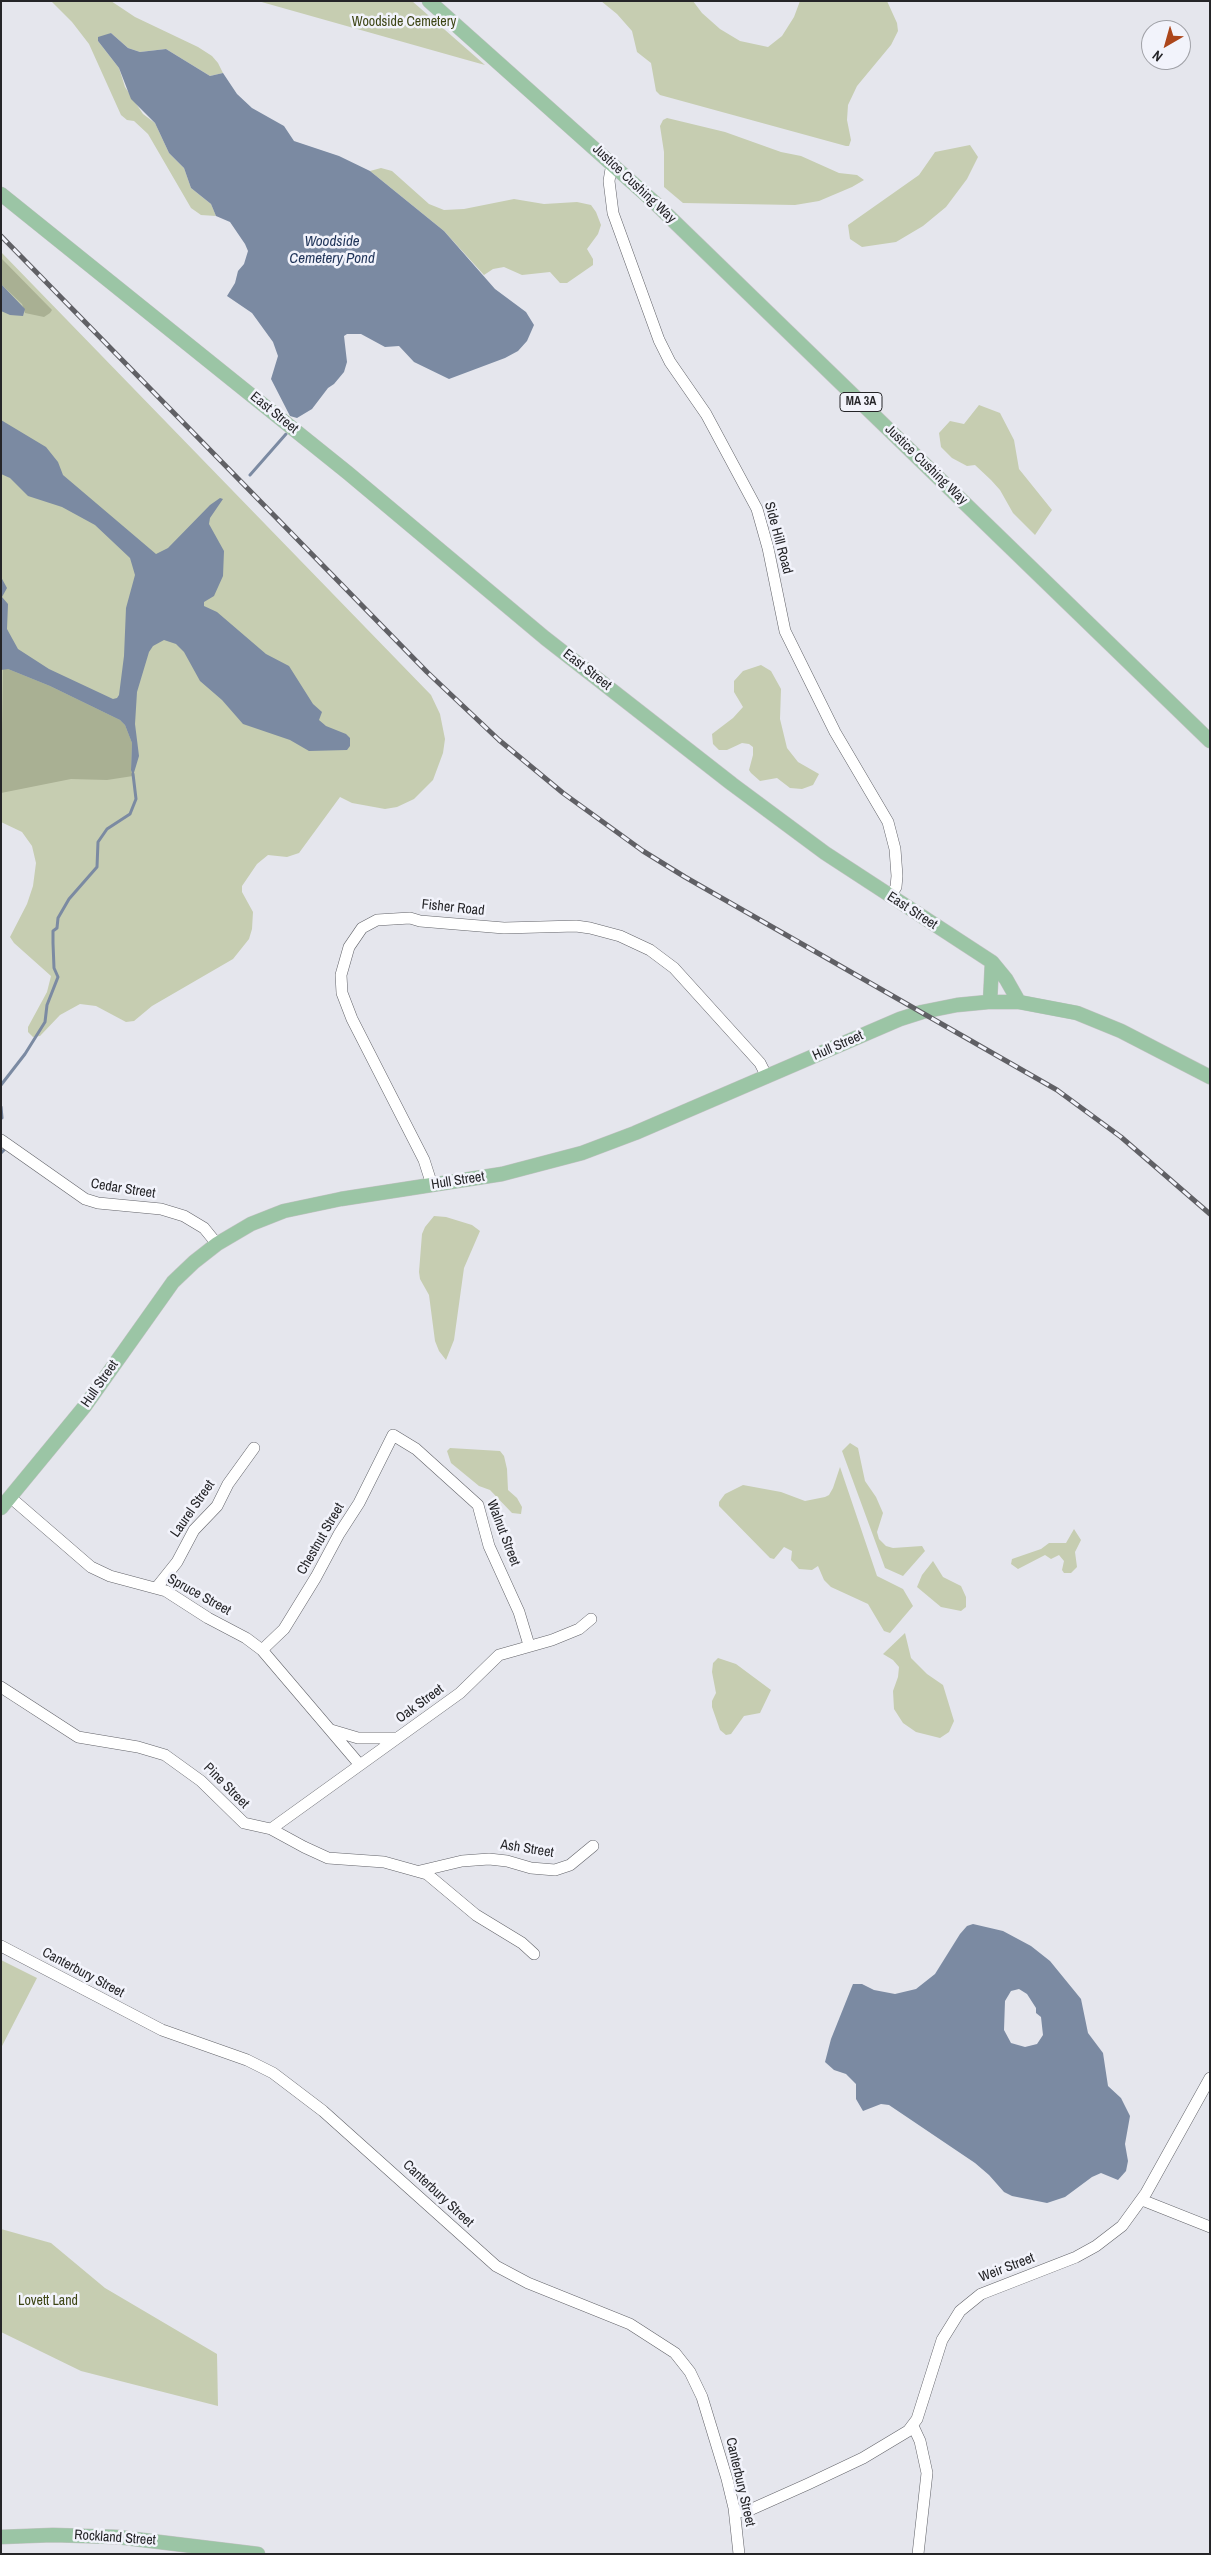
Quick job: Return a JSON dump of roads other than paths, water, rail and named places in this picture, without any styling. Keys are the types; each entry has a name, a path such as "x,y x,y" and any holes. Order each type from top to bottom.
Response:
{"main road":[{"name":"Justice Cushing Way","path":"429,1 612,162 1210,741"},
{"name":"East Street","path":"1,194 348,473 545,638 788,827 890,897 992,962 1019,1002"},
{"path":"990,1002 992,962"},
{"name":"Hull Street","path":"6,1502 85,1406 163,1294 194,1262 217,1244 251,1224 299,1207 527,1169 582,1154 908,1016 944,1007 990,1002 1019,1002"},
{"path":"1019,1002 1068,1011 1097,1020 1210,1077"},
{"name":"Rockland Street","path":"1,2537 66,2535 118,2537 258,2554"}],"street":[{"name":"Side Hill Road","path":"612,162 609,181 613,213 663,349 706,414 757,509 768,548 785,632 832,725 888,822 897,876 896,887 890,897"},
{"name":"Fisher Road","path":"432,1185 424,1160 352,1018 342,994 341,975 349,946 362,928 377,920 410,918 420,921 504,928 576,926 620,936 650,950 674,968 760,1063 767,1077"},
{"name":"Cedar Street","path":"1,1140 85,1199 98,1203 161,1209 184,1216 204,1228 217,1244"},
{"name":"Walnut Street","path":"393,1434 434,1464 478,1505 489,1546 519,1612 529,1645"},
{"name":"Chestnut Street","path":"262,1650 284,1629 316,1577 339,1534 360,1503 393,1434"},
{"name":"Laurel Street","path":"157,1588 177,1562 194,1530 217,1506 228,1484 254,1448"},
{"name":"Spruce Street","path":"6,1502 91,1567 110,1576 157,1588 178,1597 208,1618 246,1638 262,1650 360,1765"},
{"name":"Oak Street","path":"271,1829 466,1689 499,1655 574,1631 591,1619"},
{"name":"Pine Street","path":"1,1687 78,1737 138,1747 165,1754 202,1781 239,1820 249,1825 271,1829 304,1848 328,1858 384,1862 420,1871 431,1876 476,1915 522,1943 534,1954"},
{"path":"330,1730 358,1738 379,1740 401,1737"},
{"name":"Ash Street","path":"420,1871 462,1861 489,1859 507,1861 531,1868 555,1870 570,1865 593,1846"},
{"name":"Canterbury Street","path":"1,1946 162,2030 247,2060 273,2073 317,2105 496,2266 528,2283 620,2319 668,2348 685,2365 698,2388 721,2459 734,2513 739,2554"},
{"name":"Weir Street","path":"913,2426 942,2340 953,2320 967,2304 989,2290 1063,2263 1096,2246 1122,2226 1142,2200 1210,2078"},
{"path":"1142,2200 1210,2227"},
{"path":"734,2513 752,2509 834,2472 901,2437 913,2426 920,2441 927,2473 918,2554"}],"water":[{"name":"Woodside Cemetery Pond","path":"111,33 128,48 140,52 166,49 210,76 223,73 237,94 252,108 284,126 294,141 339,156 370,171 444,231 495,289 526,312 534,325 527,341 518,351 505,358 449,379 414,362 399,346 385,347 361,334 347,334 344,336 347,362 344,372 328,388 312,409 297,418 290,416 271,379 278,356 273,342 252,313 227,296 235,283 238,271 244,264 248,251 245,244 230,222 216,216 211,204 191,188 184,168 169,153 155,123 131,99 119,68 98,41 98,37"},
{"path":"1,284 25,309 23,316 10,315 1,311"},
{"path":"1,420 46,447 58,462 63,475 156,554 168,548 210,505 220,498 223,499 210,518 209,524 224,551 223,576 214,596 204,602 204,606 217,612 266,654 289,666 313,704 322,712 319,720 326,726 346,734 350,738 350,746 347,750 309,751 290,740 243,724 222,700 200,681 184,652 176,644 164,640 153,646 149,652 137,692 135,724 139,756 133,776 131,770 132,743 125,725 120,720 50,686 8,669 1,670 1,577 7,588 2,597 8,604 7,629 18,649 49,669 113,699 117,698 124,656 126,608 135,575 130,558 95,525 62,507 28,496 10,478 1,474"},
{"path":"973,1924 1003,1931 1031,1946 1050,1961 1081,1999 1088,2033 1103,2053 1108,2086 1121,2098 1130,2116 1125,2144 1128,2161 1126,2171 1118,2180 1101,2173 1092,2177 1065,2197 1047,2203 1012,2196 1004,2192 975,2163 889,2105 881,2104 863,2111 856,2099 856,2084 846,2074 834,2070 825,2062 831,2039 853,1984 862,1984 874,1990 895,1994 916,1989 935,1974 967,1926","holes":["1019,1989 1027,1994 1036,2008 1036,2013 1041,2017 1043,2035 1037,2044 1025,2047 1011,2043 1004,2030 1005,2001 1011,1991"]}],"waterway":[{"path":"250,475 286,434"},
{"path":"1,1085 25,1054 45,1022 47,1005 58,977 54,968 53,931 57,928 58,918 69,899 97,867 98,842 107,829 130,814 136,799 133,774"},
{"path":"1,1107 2,1118"},
{"path":"1,1153 4,1150"}],"railway":[{"path":"1,236 427,672 499,740 563,793 643,851 685,877 1057,1090 1121,1137 1210,1214"}],"park label":[{"name":"Woodside Cemetery","path":"404,22"},
{"name":"Lovett Land","path":"48,2301"}]}
